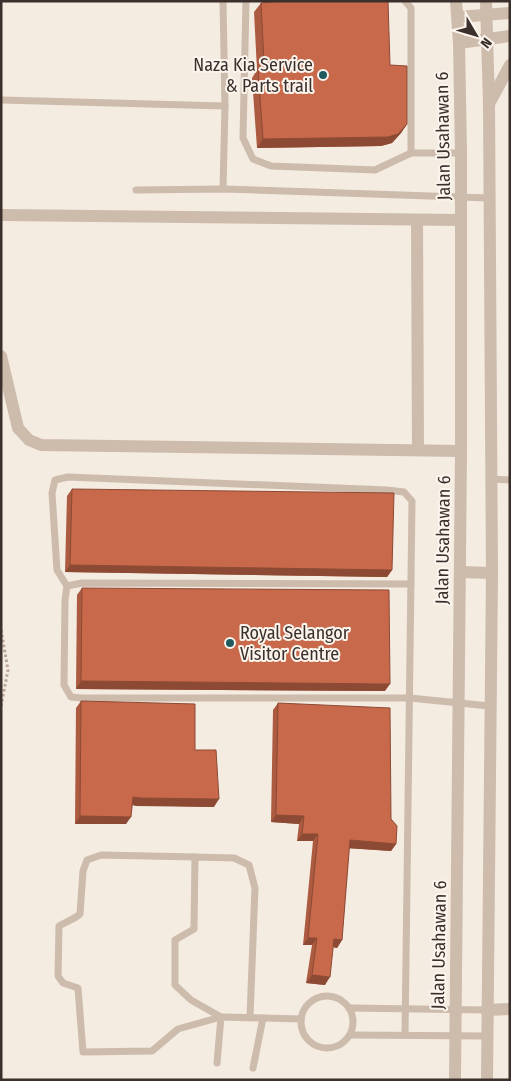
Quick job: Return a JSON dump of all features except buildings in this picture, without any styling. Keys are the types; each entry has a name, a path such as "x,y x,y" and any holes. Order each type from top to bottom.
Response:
{"street":[{"name":"Jalan Usahawan 6","path":"455,1080 461,451 461,153 459,43 456,1"},
{"path":"458,17 486,8 510,12"},
{"path":"486,8 489,104 492,573 486,1010 487,1080"},
{"path":"459,43 510,36"},
{"path":"489,104 510,65"},
{"path":"1,215 461,220"},
{"path":"417,220 418,450"},
{"path":"1,356 18,428 29,440 41,445 461,451"},
{"path":"460,572 492,573"},
{"path":"486,1010 510,1009"}],"lane":[{"path":"223,1 224,189"},
{"path":"246,1 243,138 253,159 271,166 375,170 411,153 461,153"},
{"path":"406,1 412,8 411,153"},
{"path":"1,100 225,106"},
{"path":"136,190 224,189 489,198"},
{"path":"405,1035 406,1009 410,698 412,501 404,492 387,490 68,478 56,480 52,493 57,570 66,586 64,685 71,696 82,698 410,698 489,706"},
{"path":"491,478 510,480"},
{"path":"66,586 82,583 411,584"},
{"path":"250,1017 256,888 249,865 234,858 102,855 87,860 83,871 80,914 74,920 59,926 58,976 63,983 78,988 83,1052 152,1051 178,1029 221,1017 301,1019"},
{"path":"195,857 194,929 175,940 175,985 191,1000 221,1017"},
{"path":"350,1008 352,1025 350,1035 339,1045 324,1048 316,1046 304,1035 301,1019 303,1011 314,999 322,997 338,998 350,1008 486,1010"},
{"path":"217,1063 221,1017"},
{"path":"253,1068 263,1018"},
{"path":"350,1035 486,1036"}],"path":[{"path":"1,630 8,670 1,706"}],"place":[{"name":"Naza Kia Service & Parts trail","path":"323,75"},
{"name":"Royal Selangor Visitor Centre","path":"230,643"}]}
